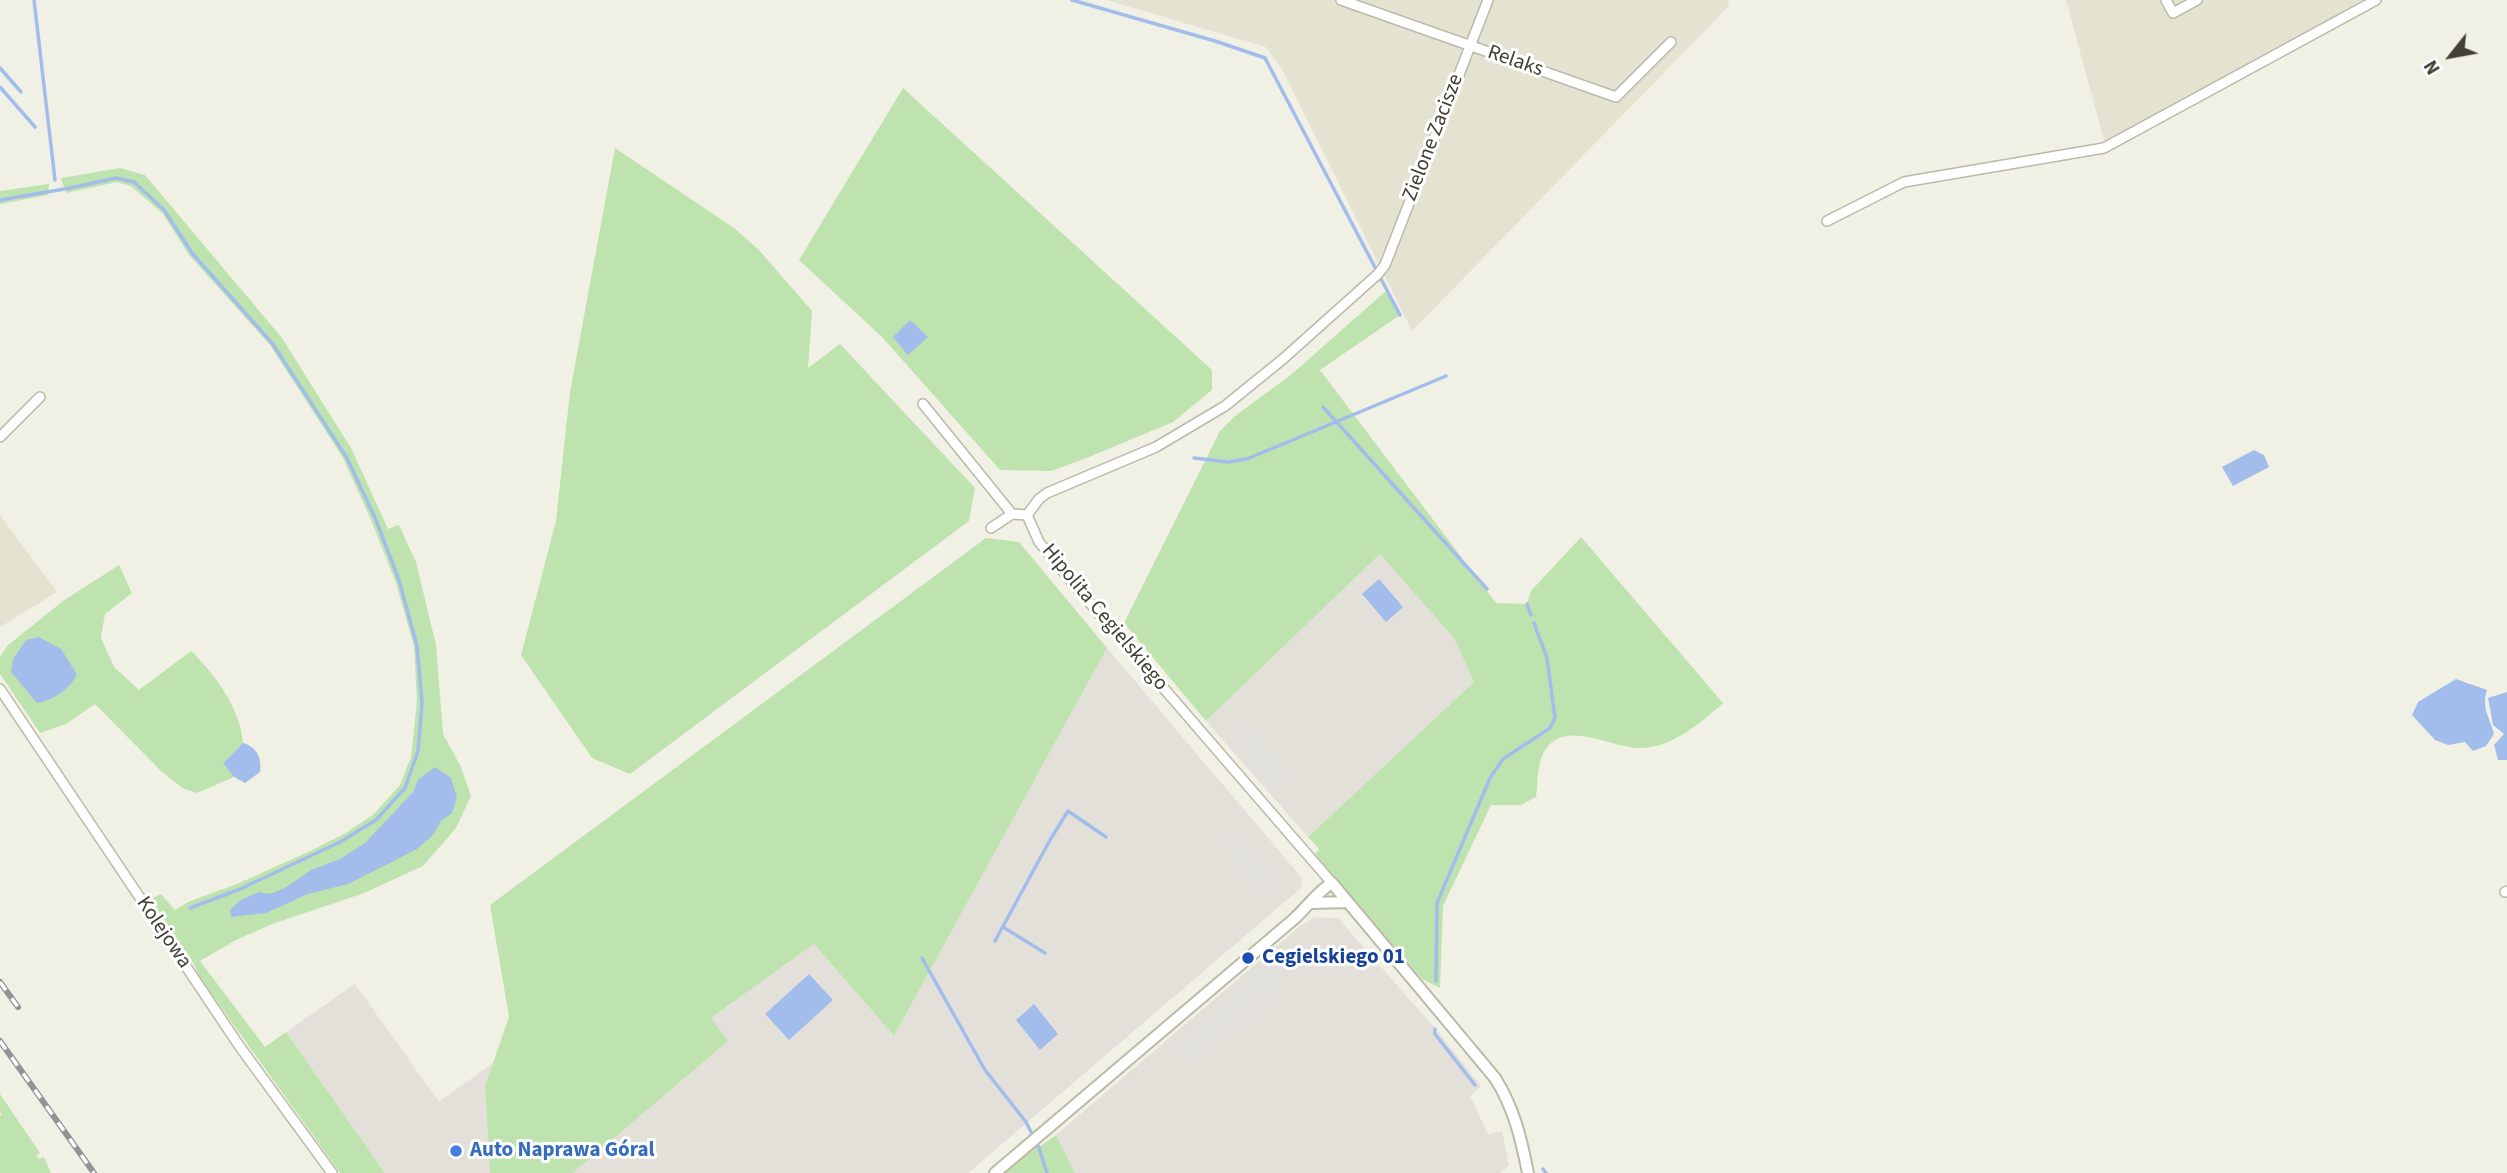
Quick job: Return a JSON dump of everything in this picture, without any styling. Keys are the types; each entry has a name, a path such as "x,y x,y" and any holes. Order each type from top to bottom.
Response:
{"street":[{"name":"Relaks","path":"1341,0 1616,97 1671,42"},
{"name":"Zielone Zacisze","path":"1027,515 1038,499 1047,493 1156,447 1225,406 1283,359 1378,274 1385,265 1488,0"},
{"path":"2166,0 2174,13 2197,0"},
{"path":"1827,221 1904,182 2104,148 2376,0"},
{"path":"0,437 40,397"},
{"path":"923,404 1012,514"},
{"path":"991,528 1012,514 1027,515"},
{"name":"Hipolita Cegielskiego","path":"1027,515 1039,542 1332,883 1495,1078 1510,1102 1528,1173"},
{"name":"Kolejowa","path":"0,689 240,1047 332,1173"},
{"path":"995,1173 1312,903 1321,890 1332,883"},
{"path":"1312,903 1347,902"}],"shaded area":[{"path":"1106,0 1728,0 1729,6 1412,331 1283,71 1266,47"},
{"path":"2066,0 2366,0 2105,144"},
{"path":"0,515 57,592 0,627"},
{"path":"1381,553 1454,638 1474,682 1308,837 1206,721"},
{"path":"1107,648 1302,878 1301,888 968,1173 573,1173 727,1041 710,1019 814,944 894,1036"},
{"path":"1246,720 1294,776 1275,792 1227,735"},
{"path":"1230,831 1233,835 1240,831 1285,884 1271,896 1266,890 1261,894 1217,842"},
{"path":"1315,917 1338,918 1440,1034 1481,1086 1470,1096 1488,1134 1502,1131 1509,1165 1500,1173 1075,1173 1056,1135 1300,926"},
{"path":"1291,943 1296,949 1305,949 1312,958 1184,1067 1168,1048"},
{"path":"355,984 439,1102 493,1063 485,1086 490,1173 385,1173 286,1032"},
{"path":"1282,989 1288,997 1239,1039 1232,1031"}],"green space":[{"path":"903,88 1212,370 1212,390 1173,422 1084,459 1051,471 1000,470 882,337 799,260"},
{"path":"615,148 734,228 759,250 812,311 808,368 840,344 975,488 969,521 630,774 592,758 521,655 556,521 570,392"},
{"path":"120,168 145,175 282,338 351,448 388,529 399,525 416,562 436,645 443,734 461,767 471,796 456,828 423,866 364,893 272,924 236,940 200,961 265,1047 286,1032 385,1173 340,1173 200,978 194,964 148,900 161,894 175,910 188,902 237,884 306,853 344,834 373,815 400,785 411,757 417,701 414,646 396,583 343,458 270,345 189,255 163,214 131,186 117,182 66,193 61,178"},
{"path":"49,184 48,195 0,204 0,191"},
{"path":"1387,290 1400,315 1320,370 1496,603 1527,604 1531,591 1581,537 1723,703 1684,734 1650,747 1638,748 1573,736 1561,737 1551,743 1541,758 1536,797 1521,805 1491,805 1443,906 1440,988 1422,979 1315,854 1319,849 1308,837 1474,682 1454,638 1380,554 1206,721 1124,623 1220,431 1235,416 1292,374"},
{"path":"986,538 1019,542 1107,648 894,1036 814,944 711,1018 728,1041 573,1173 490,1173 485,1086 509,1017 490,905"},
{"path":"119,565 132,593 105,614 101,638 114,667 139,690 191,651 218,681 237,717 243,743 223,763 234,777 197,793 184,789 162,772 95,704 66,724 40,733 0,674 0,657 7,646 63,601"},
{"path":"0,1094 40,1153 36,1156 39,1159 44,1157 51,1173 0,1173"},
{"path":"1056,1135 1075,1173 1002,1173 1037,1143 1039,1147"}],"water":[{"path":"910,320 928,337 908,355 893,337"},
{"path":"2254,450 2264,455 2269,467 2233,486 2222,467"},
{"path":"1379,579 1403,607 1386,622 1362,594"},
{"path":"39,637 61,649 77,674 60,693 37,703 11,672 13,659 26,640"},
{"path":"2456,679 2487,690 2486,708 2494,734 2486,746 2473,751 2465,742 2448,745 2435,740 2412,715 2418,702"},
{"path":"2507,692 2507,760 2498,760 2494,745 2504,734 2493,725 2488,698"},
{"path":"243,743 255,750 260,767 260,772 245,783 234,777 223,763"},
{"path":"435,767 451,778 457,797 452,813 441,821 433,835 417,849 348,884 308,894 266,913 231,917 230,910 241,900 259,892 270,894 285,888 311,870 340,859 365,843 413,792 418,780"},
{"path":"809,974 833,1000 789,1040 765,1014"},
{"path":"1034,1004 1058,1034 1040,1050 1016,1020"}],"waterway":[{"path":"34,0 55,180"},
{"path":"1072,0 1265,58 1400,315"},
{"path":"0,68 21,92"},
{"path":"0,87 35,127"},
{"path":"0,200 116,178 134,182 164,210 192,253 272,343 347,458 376,520 399,580 417,646 422,703 418,751 405,788 376,820 340,842 238,890 190,908"},
{"path":"1194,458 1228,462 1247,459 1446,376"},
{"path":"1323,407 1487,589"},
{"path":"1527,604 1531,615"},
{"path":"1436,981 1437,903 1490,778 1503,759 1550,728 1555,718 1547,658 1534,623"},
{"path":"995,941 1068,811 1106,837"},
{"path":"1003,927 1045,953"},
{"path":"922,958 985,1070 1026,1122 1039,1148 1047,1173"},
{"path":"1435,1029 1435,1034 1475,1085"},
{"path":"1543,1169 1546,1173"}],"railway":[{"path":"0,982 18,1007"},
{"path":"0,1041 94,1173"}],"place":[{"name":"Cegielskiego 01","path":"1248,958"},
{"name":"Auto Naprawa Góral","path":"456,1151"}]}
